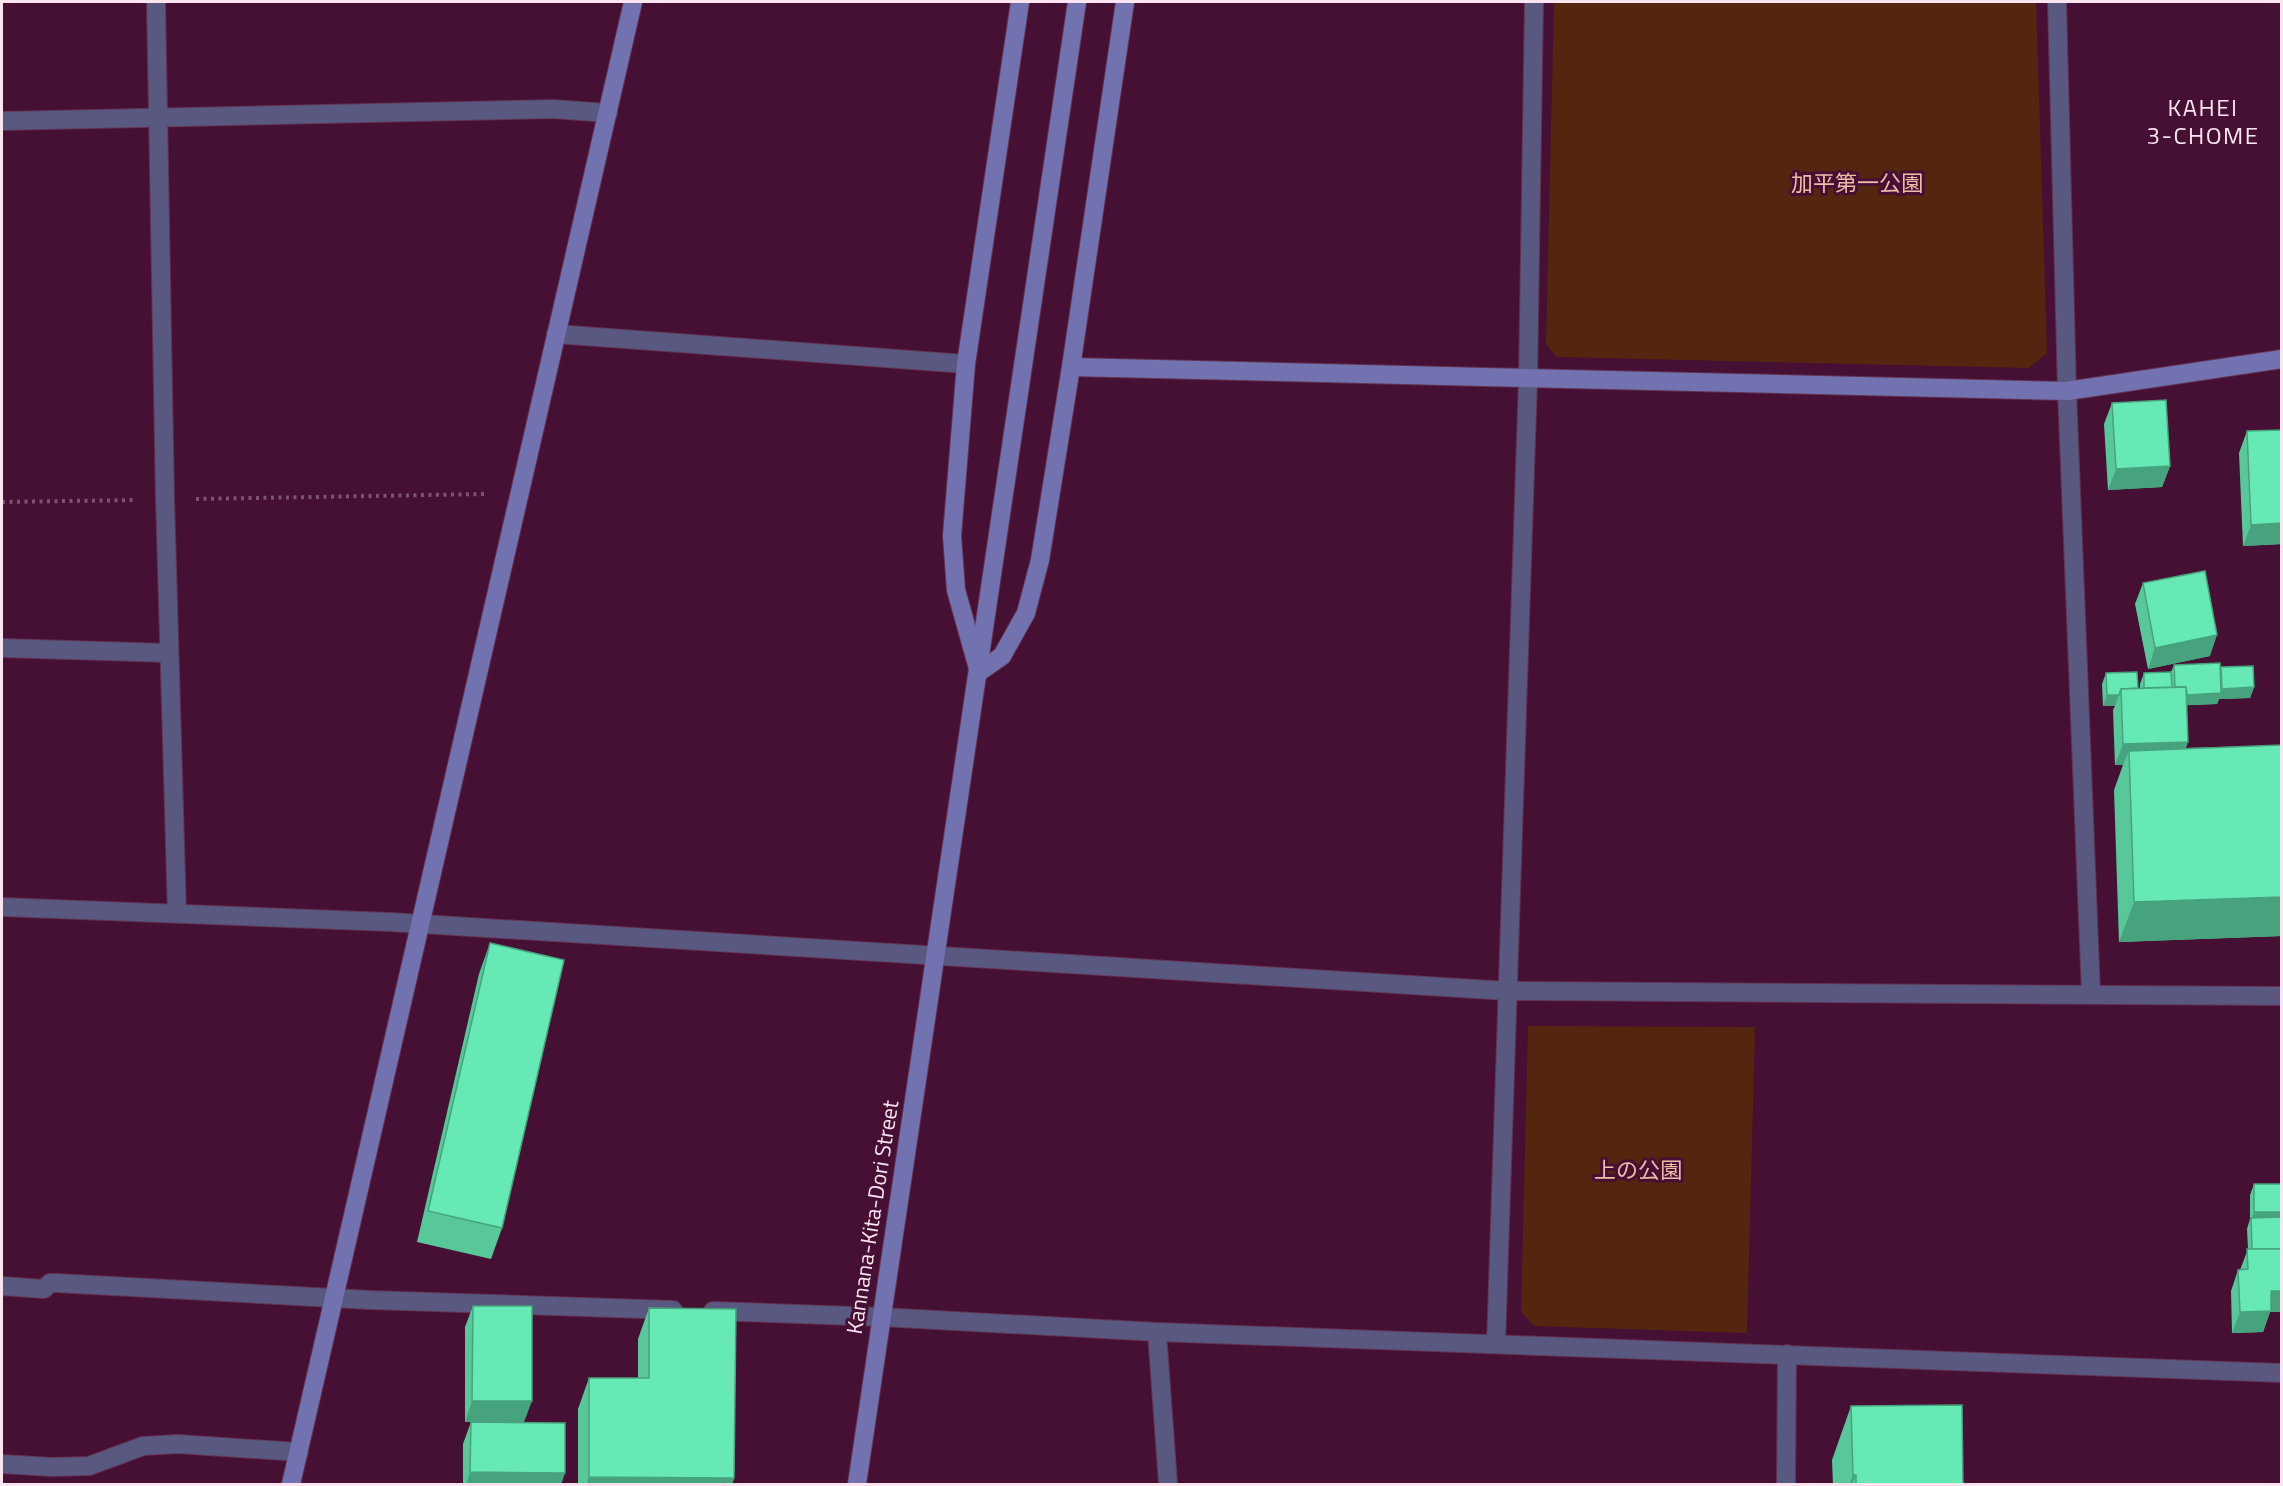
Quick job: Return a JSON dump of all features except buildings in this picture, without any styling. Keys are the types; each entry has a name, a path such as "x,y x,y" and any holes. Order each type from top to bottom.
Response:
{"street":[{"path":"156,2 165,499 177,913"},
{"path":"291,1485 633,2"},
{"path":"1020,2 966,364 952,536 956,590 979,672 1002,656 1026,613 1040,560 1125,2"},
{"name":"Kannana-Kita-Dori Street","path":"857,1485 1077,2"},
{"path":"1496,1344 1528,379 1534,2"},
{"path":"2057,2 2067,391 2091,994"},
{"path":"2,121 541,109 608,112"},
{"path":"556,334 966,364"},
{"path":"1071,368 2067,391 2282,358"},
{"path":"2,648 169,653"},
{"path":"2,907 421,923 1508,991 2282,996"},
{"path":"2,1286 44,1289 50,1283 56,1283 370,1300 881,1317 1157,1332 2282,1373"},
{"path":"1157,1332 1168,1485"},
{"path":"1786,1485 1787,1354"},
{"path":"2,1464 52,1467 89,1466 143,1446 178,1444 299,1452"}],"path":[{"path":"2,502 490,494"}],"green space":[{"name":"加平第一公園","path":"1554,2 2036,2 2047,353 2029,368 1557,357 1546,344"},
{"name":"上の公園","path":"1528,1026 1755,1027 1747,1333 1534,1326 1521,1312"}],"district":[{"name":"KAHEI 3-CHOME","path":"2203,121"}]}
